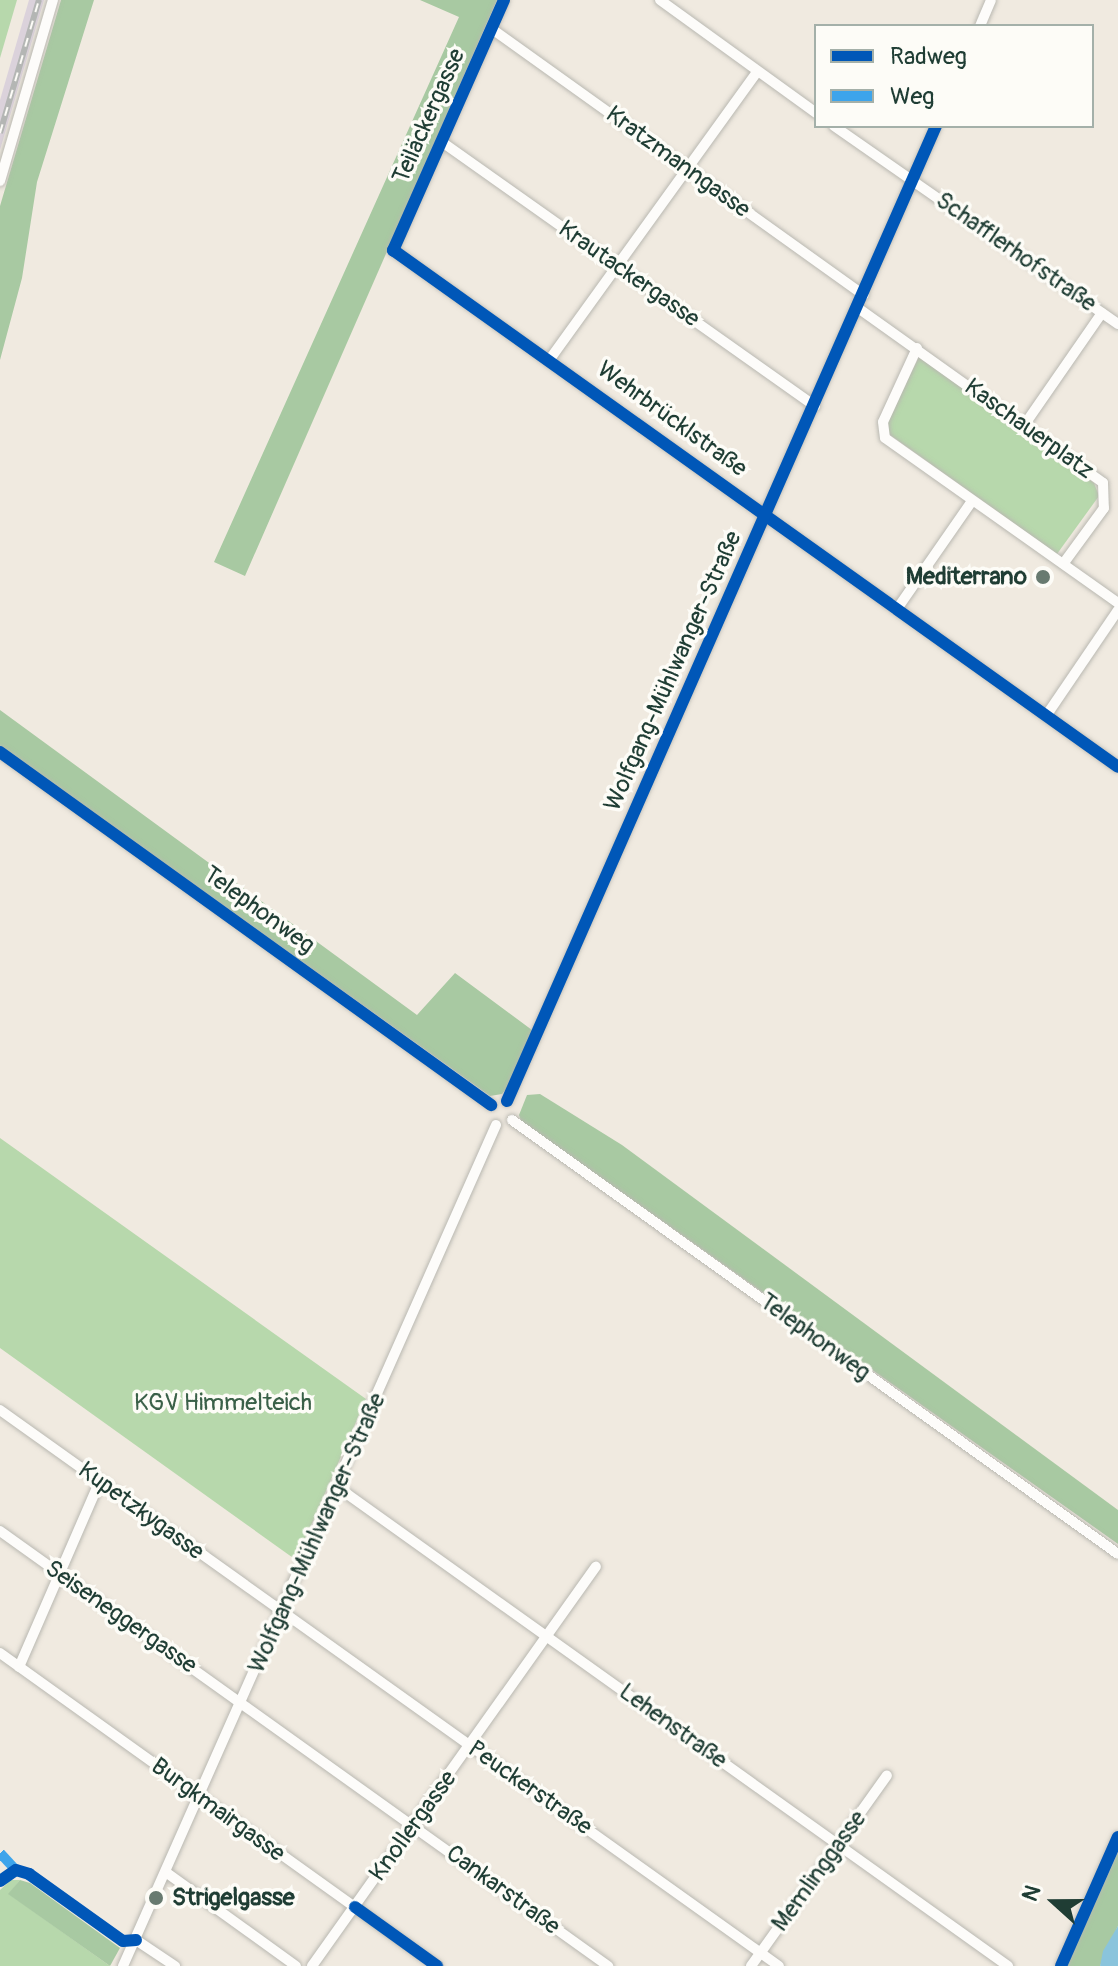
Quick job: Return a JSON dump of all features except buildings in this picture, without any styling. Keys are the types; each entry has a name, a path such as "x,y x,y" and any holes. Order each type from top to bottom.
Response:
{"street":[{"path":"0,181 53,0"},
{"name":"Teiläckergasse","path":"393,250 504,0"},
{"path":"660,0 814,112"},
{"path":"981,24 991,0"},
{"name":"Kratzmanngasse","path":"492,29 864,295"},
{"path":"550,359 757,72"},
{"name":"Schafflerhofstraße","path":"837,128 1118,324"},
{"name":"Wolfgang-Mühlwanger-Straße","path":"507,1101 935,128"},
{"name":"Krautackergasse","path":"442,142 815,406"},
{"name":"Wehrbrücklstraße","path":"393,250 550,359 1118,767"},
{"name":"Kaschauerplatz","path":"858,308 1025,424 1103,483 1104,508 1063,564"},
{"path":"1025,424 1102,313"},
{"path":"917,348 882,430 891,445 1118,603"},
{"path":"897,609 972,501"},
{"path":"1046,716 1118,610"},
{"name":"Telephonweg","path":"0,752 491,1105"},
{"path":"507,1101 514,1109 512,1120 505,1125 496,1125 489,1118 491,1105 507,1101"},
{"name":"Telephonweg","path":"512,1120 1118,1554"},
{"name":"Wolfgang-Mühlwanger-Straße","path":"123,1966 201,1797 496,1125"},
{"name":"Kupetzkygasse","path":"0,1410 281,1612"},
{"path":"19,1667 100,1481"},
{"name":"Lehenstraße","path":"336,1486 1008,1966"},
{"name":"Seiseneggergasse","path":"0,1531 242,1703"},
{"name":"Knollergasse","path":"312,1966 596,1567"},
{"name":"Peuckerstraße","path":"281,1612 779,1966"},
{"name":"Burgkmairgasse","path":"0,1653 437,1966"},
{"name":"Cankarstraße","path":"242,1703 608,1966"},
{"name":"Memlinggasse","path":"751,1966 887,1775"},
{"path":"1061,1966 1118,1837"},
{"path":"167,1873 296,1966"},
{"path":"136,1940 175,1966"}],"shaded area":[{"path":"29,0 44,0 0,150 0,100"}],"green space":[{"path":"0,0 17,0 0,58"},
{"path":"61,0 94,0 37,182 22,278 0,360 0,206"},
{"path":"420,0 497,0 245,576 214,562 459,17"},
{"path":"919,357 1094,483 1099,496 1057,554 886,432 885,425"},
{"path":"0,710 417,1015 455,973 532,1030 508,1087 502,1094 490,1096 0,746"},
{"path":"540,1094 622,1145 1118,1510 1118,1544 521,1121 519,1115 527,1095"},
{"name":"KGV Himmelteich","path":"0,1138 366,1399 296,1560 0,1348"},
{"path":"1118,1852 1118,1926 1100,1966 1067,1966"},
{"path":"11,1880 20,1880 9,1894 110,1966 0,1966 0,1890"},
{"path":"20,1880 30,1883 120,1948 110,1966 8,1894"}],"water":[{"path":"1118,1926 1118,1966 1100,1966 1103,1951"}],"railway":[{"path":"0,133 39,0"}],"marked path":[{"path":"0,1853 16,1870"}],"cycle path":[{"path":"504,0 393,250 1118,767"},
{"path":"507,1101 935,128"},
{"path":"0,752 491,1105"},
{"path":"1061,1966 1118,1837"},
{"path":"0,1881 16,1870 29,1874 123,1941 136,1940"},
{"path":"355,1907 437,1966"}],"place":[{"name":"Mediterrano","path":"1043,577"},
{"name":"Strigelgasse","path":"156,1898"}]}
